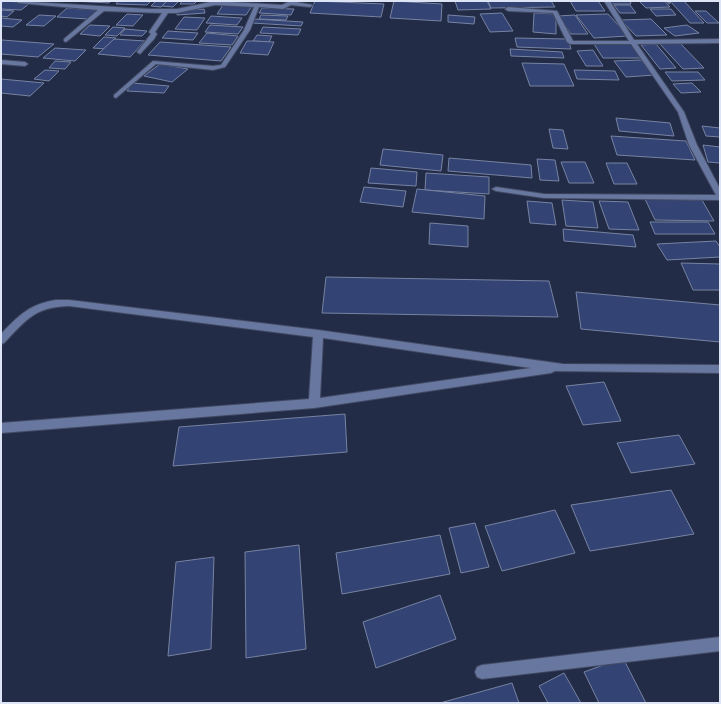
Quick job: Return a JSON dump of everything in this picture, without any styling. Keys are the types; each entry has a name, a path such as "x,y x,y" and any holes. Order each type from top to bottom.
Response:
{"street":[{"path":"18,1 56,3 103,9 166,11 177,11 215,3 283,7 290,2 310,5"},
{"path":"496,189 544,196 720,197 693,145 681,112 618,21 607,1"},
{"path":"116,96 155,62 213,68 222,66 247,30 257,6"},
{"path":"66,40 103,9"},
{"path":"508,9 556,12 561,26 572,43 720,41"},
{"path":"140,52 152,38 154,34 152,32 166,11"},
{"path":"1,62 25,64"},
{"path":"1,340 24,316 32,310 44,305 69,303 318,334 563,368 720,369"},
{"path":"314,403 318,334"},
{"path":"1,428 314,403 563,368"},
{"path":"482,672 720,644"}],"building":[{"path":"73,1 111,1 109,3"},
{"path":"118,1 151,1 147,5 116,4"},
{"path":"156,1 167,1 161,7 151,6"},
{"path":"167,1 179,1 173,7 162,6"},
{"path":"182,1 197,1 194,4 180,4"},
{"path":"315,1 384,4 381,17 310,13"},
{"path":"394,1 442,4 441,21 390,18"},
{"path":"455,1 487,1 491,9 458,10"},
{"path":"488,1 551,1 555,7 491,8"},
{"path":"570,1 598,1 605,11 576,11"},
{"path":"609,1 630,1 631,4 611,4"},
{"path":"639,1 664,1 670,7 646,8"},
{"path":"670,1 684,1 704,23 690,23"},
{"path":"1,2 30,3 21,10 1,9"},
{"path":"223,5 252,6 246,15 217,14"},
{"path":"614,5 630,5 636,13 620,13"},
{"path":"67,8 98,10 88,19 57,17"},
{"path":"262,8 294,9 291,15 259,13"},
{"path":"204,9 205,13 177,15 177,11"},
{"path":"650,9 671,9 676,15 656,16"},
{"path":"1,10 14,11 7,17 1,16"},
{"path":"695,11 706,11 719,23 707,23"},
{"path":"502,13 513,31 490,32 480,14"},
{"path":"534,13 556,14 556,34 533,32"},
{"path":"127,14 143,15 133,26 116,25"},
{"path":"608,14 628,36 594,38 576,15"},
{"path":"39,15 56,16 44,26 26,25"},
{"path":"261,15 288,16 286,20 259,19"},
{"path":"448,15 475,17 474,24 448,22"},
{"path":"575,15 588,34 571,34 558,16"},
{"path":"211,16 242,18 237,25 206,23"},
{"path":"184,17 205,18 197,30 175,29"},
{"path":"1,18 22,20 13,27 1,26"},
{"path":"254,19 303,22 301,26 252,23"},
{"path":"651,19 667,35 636,36 621,20"},
{"path":"90,25 110,26 100,36 80,34"},
{"path":"210,25 243,27 238,34 205,32"},
{"path":"687,25 699,33 675,36 664,28"},
{"path":"113,27 125,28 117,36 105,35"},
{"path":"263,27 301,29 298,35 260,33"},
{"path":"125,29 147,31 142,36 120,35"},
{"path":"168,31 198,33 193,40 162,38"},
{"path":"207,33 238,36 232,45 199,43"},
{"path":"257,35 272,36 269,42 253,41"},
{"path":"104,37 116,38 106,49 93,48"},
{"path":"515,38 568,39 571,49 517,47"},
{"path":"114,39 145,41 130,57 98,54"},
{"path":"2,40 54,44 38,57 1,54"},
{"path":"247,41 274,42 268,55 240,53"},
{"path":"160,42 231,47 221,61 148,55"},
{"path":"679,42 704,68 683,69 659,43"},
{"path":"594,44 633,44 643,58 603,58"},
{"path":"656,44 676,68 660,69 641,45"},
{"path":"55,48 86,50 75,61 43,58"},
{"path":"510,49 562,52 564,58 511,56"},
{"path":"593,50 603,66 586,66 577,51"},
{"path":"641,60 655,75 626,77 614,61"},
{"path":"55,61 71,62 65,69 49,68"},
{"path":"522,63 564,64 574,86 530,86"},
{"path":"160,64 188,69 172,82 144,76"},
{"path":"45,70 59,71 49,81 34,79"},
{"path":"574,70 615,71 619,80 577,79"},
{"path":"665,72 698,72 705,80 672,81"},
{"path":"1,79 44,83 30,96 1,93"},
{"path":"132,83 169,86 164,93 127,91"},
{"path":"692,83 701,92 681,93 673,84"},
{"path":"616,118 670,123 674,136 619,131"},
{"path":"702,126 720,128 720,137 706,136"},
{"path":"549,129 563,130 568,149 553,148"},
{"path":"611,136 686,141 695,160 617,155"},
{"path":"703,145 720,147 720,163 708,162"},
{"path":"383,149 443,155 441,171 380,165"},
{"path":"449,158 531,165 532,178 448,171"},
{"path":"537,159 555,160 559,181 540,180"},
{"path":"561,162 585,162 594,183 569,183"},
{"path":"606,163 627,163 637,184 614,184"},
{"path":"371,168 417,172 416,186 368,183"},
{"path":"426,173 489,177 489,194 425,190"},
{"path":"364,187 406,191 403,207 360,202"},
{"path":"417,189 485,196 484,219 412,212"},
{"path":"645,199 702,200 714,221 655,220"},
{"path":"562,200 593,202 598,228 566,226"},
{"path":"527,201 552,203 556,225 530,223"},
{"path":"599,201 628,202 639,230 609,229"},
{"path":"650,222 708,222 715,234 655,234"},
{"path":"430,223 468,226 468,247 429,244"},
{"path":"563,229 633,235 636,247 564,241"},
{"path":"716,241 720,247 720,257 667,260 657,244"},
{"path":"681,263 720,264 720,290 693,290"},
{"path":"326,277 549,281 558,317 322,313"},
{"path":"576,292 720,305 720,342 581,329"},
{"path":"604,382 621,421 583,425 566,386"},
{"path":"345,414 347,452 173,466 179,427"},
{"path":"679,435 695,464 631,473 617,443"},
{"path":"671,490 694,534 590,551 571,505"},
{"path":"555,510 575,553 502,571 485,526"},
{"path":"475,523 489,567 461,573 449,528"},
{"path":"440,535 450,574 342,594 336,553"},
{"path":"299,545 306,649 246,658 245,552"},
{"path":"214,557 211,649 168,656 176,562"},
{"path":"440,595 456,639 376,668 363,622"},
{"path":"623,658 646,703 599,703 584,672"},
{"path":"564,673 581,703 548,703 539,686"},
{"path":"512,683 519,703 440,703"}]}
